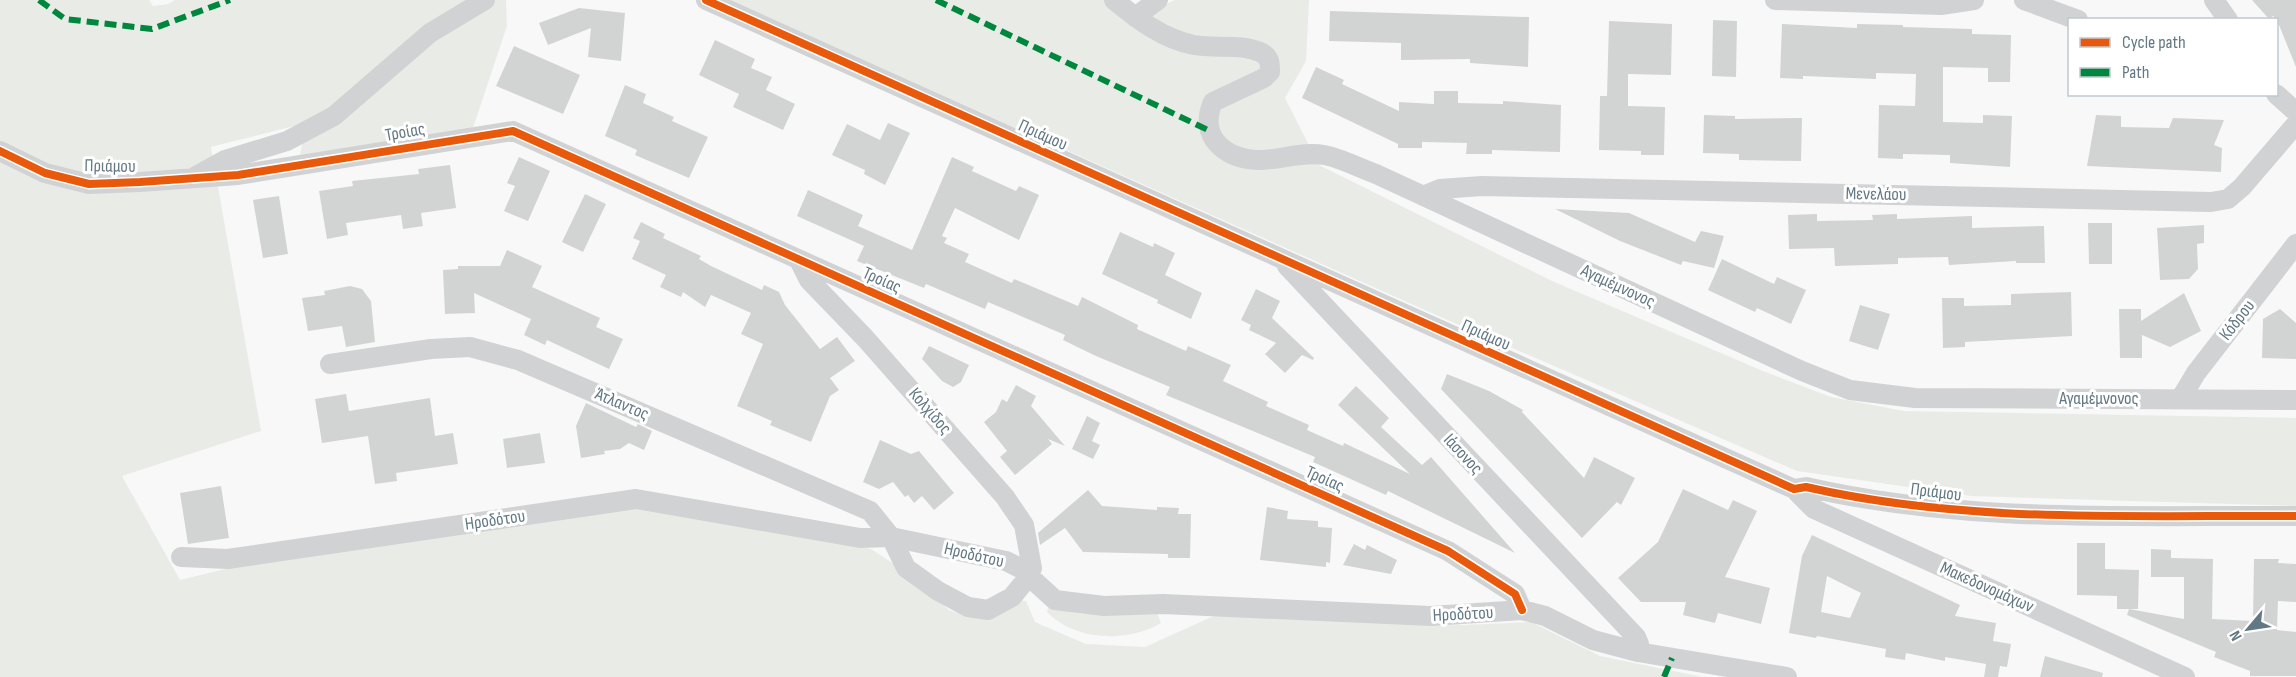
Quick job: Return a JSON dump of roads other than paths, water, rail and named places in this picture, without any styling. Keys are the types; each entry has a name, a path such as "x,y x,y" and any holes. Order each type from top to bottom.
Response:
{"street":[{"name":"Πριάμου","path":"0,151 45,173 89,184 190,179 225,160 286,141 334,116 430,33 485,0"},
{"name":"Πριάμου","path":"706,0 1794,489 1806,487 1932,508 1997,514 2296,516"},
{"path":"1114,0 1135,17 1158,0"},
{"path":"1775,0 1941,5 1974,0"},
{"path":"2024,0 2073,18"},
{"path":"2214,0 2227,18"},
{"name":"Αγαμέμνονος","path":"1135,17 1154,30 1193,45 1250,49 1264,53 1270,62 1270,72 1264,78 1213,102 1207,115 1208,130 1218,146 1237,155 1258,160 1323,154 1376,174 1802,371 1850,390 1915,398 2296,400"},
{"path":"2278,96 2296,112"},
{"name":"Μενελάου","path":"1424,196 1440,189 1482,186 2211,202 2228,199 2242,187 2296,124"},
{"name":"Τροίας","path":"190,179 238,175 513,131 1448,551 1515,594 1522,610"},
{"name":"Κόδρου","path":"2181,398 2196,373 2296,244"},
{"name":"Ιάσονος","path":"1281,259 1636,637 1639,644 1638,652"},
{"name":"Κολχίδος","path":"799,260 808,280 873,346 1005,497 1024,525 1032,568 1029,576"},
{"name":"Άτλαντος","path":"330,364 431,349 470,347 518,360 870,511 891,537 906,568 938,591 968,607 988,610 1012,597 1029,576"},
{"name":"Μακεδονομάχων","path":"1794,489 1814,509 2185,677"},
{"name":"Ηροδότου","path":"182,557 228,559 636,499 860,538 891,537 1006,561 1029,576 1055,600 1104,606 1163,604 1431,616 1522,610 1545,616 1593,640 1638,652 1787,677"}]}
